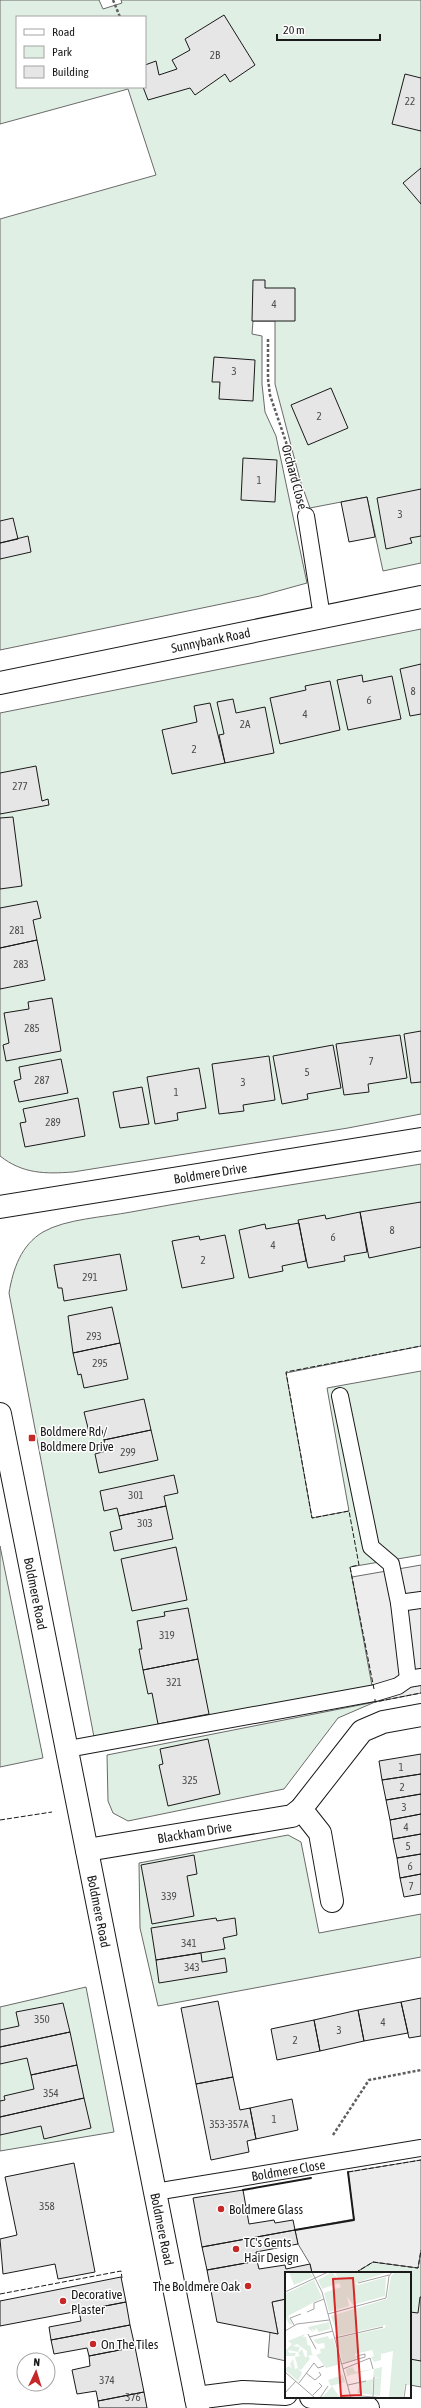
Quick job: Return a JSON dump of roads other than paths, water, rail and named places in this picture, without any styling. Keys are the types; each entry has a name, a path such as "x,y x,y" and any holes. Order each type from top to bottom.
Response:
{"street":[{"name":"Sunnybank Road","path":"0,683 421,597"},
{"name":"Boldmere Drive","path":"0,1207 421,1139"},
{"name":"Boldmere Road","path":"0,1414 68,1749 197,2403"},
{"name":"Blackham Drive","path":"87,1850 292,1816 301,1809 362,1730 383,1722 421,1715"},
{"path":"301,1809 320,1833 332,1901"},
{"path":"197,2403 243,2392 285,2394"},
{"path":"316,2398 368,2408"}],"lane":[{"name":"Orchard Close","path":"306,516 322,617"},
{"path":"68,1749 374,1693 398,1686 415,1678 390,1564 371,1547 340,1396"},
{"path":"399,1603 421,1600"},
{"name":"Boldmere Close","path":"155,2192 421,2148"}],"place":[{"name":"Boldmere Rd / Boldmere Drive","path":"32,1438"},
{"name":"Boldmere Glass","path":"221,2209"},
{"name":"TC's Gents Hair Design","path":"236,2249"},
{"name":"The Boldmere Oak","path":"248,2286"},
{"name":"Decorative Plaster","path":"63,2301"},
{"name":"On The Tiles","path":"93,2344"}]}
